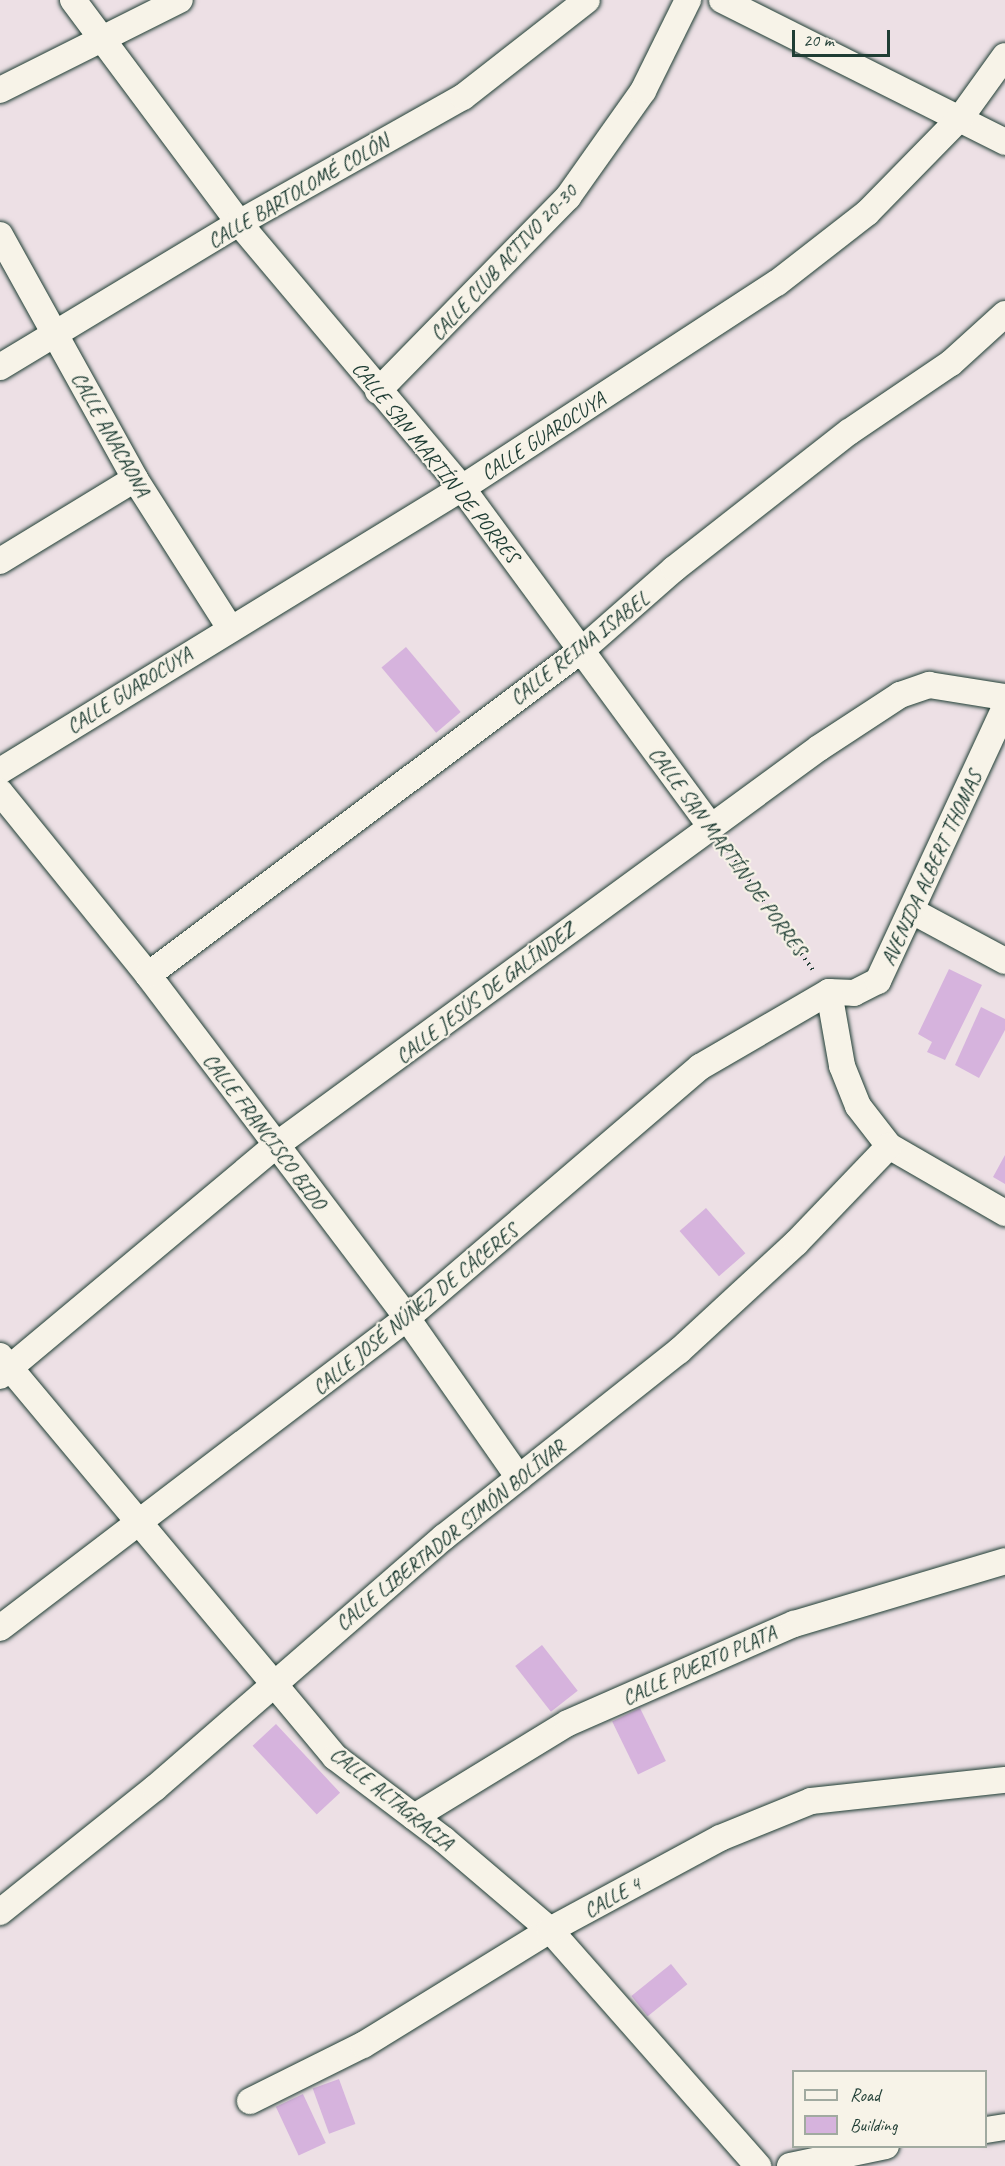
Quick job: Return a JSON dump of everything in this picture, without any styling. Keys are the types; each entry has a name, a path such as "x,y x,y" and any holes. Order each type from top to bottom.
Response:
{"street":[{"name":"CALLE SAN MARTÍN DE PORRES","path":"73,0 239,223 378,391 462,488 583,649 710,826"},
{"path":"0,90 180,0"},
{"name":"CALLE BARTOLOMÉ COLÓN","path":"0,368 58,337 239,223 463,97 587,0"},
{"name":"CALLE CLUB ACTIVO 20-30","path":"378,391 568,197 643,91 688,0"},
{"path":"722,0 961,117 1005,142"},
{"name":"CALLE GUAROCUYA","path":"0,771 230,628 462,488 777,283 867,213 961,117 1005,56"},
{"name":"CALLE ANACAONA","path":"0,235 135,479 230,628"},
{"name":"CALLE REINA ISABEL","path":"148,975 583,649 674,569 849,432 951,363 1005,314"},
{"path":"0,561 135,479"},
{"name":"CALLE JESÚS DE GALÍNDEZ","path":"3,1367 275,1146 710,826 900,695 929,685 1004,710"},
{"name":"AVENIDA ALBERT THOMAS","path":"829,992 854,993 878,981 914,912 1004,710"},
{"name":"CALLE FRANCISCO BIDO","path":"0,792 148,975 407,1318 519,1478"},
{"path":"914,912 1005,961"},
{"path":"829,992 842,1066 858,1106 889,1146 1005,1213"},
{"name":"CALLE JOSÉ NÚÑEZ DE CÁCERES","path":"0,1628 136,1520 293,1409 407,1318 700,1067 829,992"},
{"name":"CALLE LIBERTADOR SIMÓN BOLÍVAR","path":"0,1911 275,1684 519,1478 679,1351 796,1243 889,1146"},
{"name":"CALLE ALTAGRACIA","path":"3,1367 136,1520 335,1757 414,1817 550,1930 758,2166"},
{"name":"CALLE PUERTO PLATA","path":"414,1817 568,1723 783,1628 1005,1561"},
{"name":"CALLE 4","path":"250,2101 363,2045 550,1930 720,1838 811,1801 1005,1780"},
{"path":"987,2130 1005,2127"},
{"path":"790,2166 876,2148"}],"path":[{"name":"CALLE SAN MARTÍN DE PORRES","path":"710,826 829,992"}],"building":[{"path":"406,647 461,712 436,733 381,668"},
{"path":"949,969 982,985 945,1060 927,1052 932,1042 918,1034"},
{"path":"981,1007 1005,1019 1005,1030 979,1078 955,1065"},
{"path":"1005,1155 1005,1184 993,1177"},
{"path":"706,1208 745,1253 719,1276 680,1231"},
{"path":"542,1645 578,1691 551,1712 515,1666"},
{"path":"640,1708 666,1761 638,1775 612,1722"},
{"path":"276,1724 340,1793 317,1815 253,1746"},
{"path":"671,1964 687,1984 648,2016 631,1996"},
{"path":"339,2079 355,2124 329,2134 313,2089"},
{"path":"303,2094 326,2143 299,2156 276,2107"}]}
